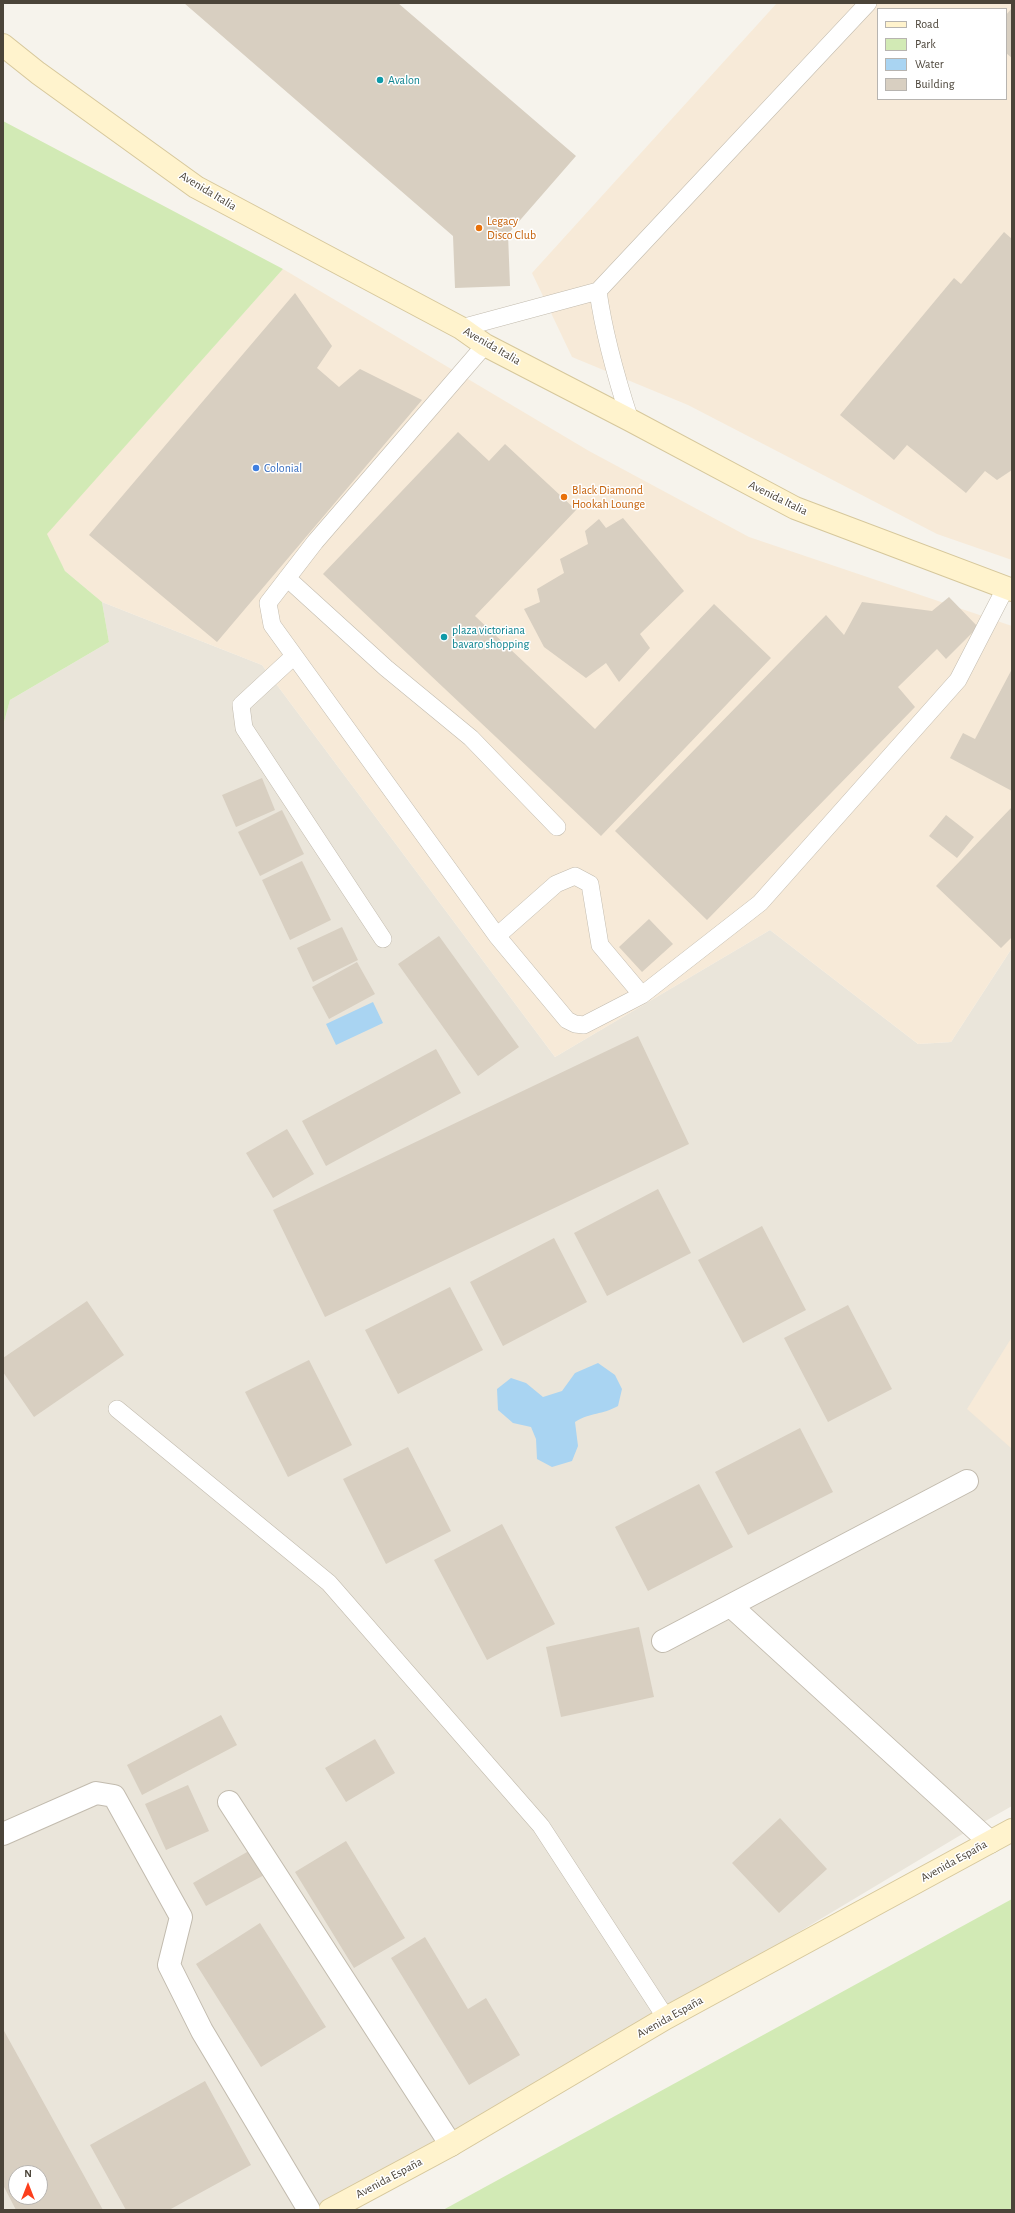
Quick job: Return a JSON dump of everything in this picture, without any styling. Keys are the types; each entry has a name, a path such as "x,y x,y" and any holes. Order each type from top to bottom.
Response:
{"street":[{"name":"Avenida Italia","path":"3,45 38,73 196,187 461,328 485,345 795,508 1009,588"},
{"path":"663,1641 967,1481"},
{"path":"731,1606 990,1842"},
{"path":"3,1834 96,1794 114,1796 181,1917 169,1965 202,2031 309,2210"},
{"path":"229,1802 451,2145"},
{"name":"Avenida España","path":"330,2210 451,2145 666,2018 1012,1830"}],"lane":[{"path":"461,328 598,291 868,3"},
{"path":"598,291 604,330 619,388 630,420"},
{"path":"485,345 315,542 268,603 272,626 497,936 567,1020 575,1024 584,1025 642,995 760,903 958,680 1009,588"},
{"path":"287,578 386,668 471,738 557,827"},
{"path":"294,656 242,705 244,728 383,939"},
{"path":"497,936 556,884 575,876 590,884 600,945 642,995"},
{"path":"117,1409 329,1583 541,1826 666,2018"}],"shaded area":[{"path":"777,3 1012,3 1012,560 937,534 688,405 572,357 532,273"},
{"path":"283,269 589,451 749,537 1012,626 1012,948 951,1042 918,1044 770,930 555,1057 262,665 102,602 65,571 46,534"},
{"path":"102,602 262,665 555,1057 770,930 918,1044 951,1042 1012,948 1012,1806 959,1836 335,2210 3,2210 3,726 10,700 109,642"},
{"path":"1012,1337 1012,1449 967,1409"}],"green space":[{"path":"3,121 283,269 47,534 65,571 102,602 109,642 10,700 3,726"},
{"path":"1012,1899 1012,2210 443,2210"}],"water":[{"path":"373,1002 383,1023 336,1045 326,1024"},
{"path":"598,1363 615,1375 622,1389 618,1406 575,1422 578,1446 572,1461 552,1467 537,1459 536,1439 531,1427 513,1423 498,1410 497,1389 511,1378 526,1383 543,1397 562,1391 575,1373"}],"building":[{"name":"Avalon","path":"184,3 398,3 576,156 508,234 510,286 455,288 453,236"},
{"path":"1012,8 1012,58 1007,54 1007,14"},
{"path":"1004,232 1012,239 1012,470 997,480 985,471 966,493 907,445 894,460 840,415 954,278 961,284"},
{"name":"Colonial","path":"295,293 332,346 317,368 339,387 360,369 422,400 217,642 89,535"},
{"name":"plaza victoriana bavaro shopping","path":"458,432 489,461 505,444 576,510 475,616 595,729 714,604 771,658 601,836 323,574"},
{"path":"623,518 684,591 640,634 650,648 619,682 606,663 586,678 544,647 524,609 540,602 537,589 564,573 560,559 588,544 585,531 599,519 606,528"},
{"path":"949,597 978,627 946,659 937,649 898,687 915,707 707,920 615,831 826,615 844,635 862,602 932,611"},
{"path":"1012,669 1012,791 950,758 963,733 975,739"},
{"path":"262,778 275,810 236,827 222,795"},
{"path":"1012,807 1012,937 1001,948 936,886"},
{"path":"282,810 304,854 260,876 238,832"},
{"path":"946,815 974,837 957,858 929,836"},
{"path":"302,861 331,920 290,940 262,880"},
{"path":"649,919 673,944 642,972 619,947"},
{"path":"342,927 358,960 313,982 297,948"},
{"path":"439,936 519,1047 478,1076 398,964"},
{"path":"357,962 375,994 329,1019 312,987"},
{"path":"638,1036 689,1144 325,1317 273,1210"},
{"path":"436,1049 461,1093 326,1166 302,1121"},
{"path":"287,1129 314,1174 273,1198 246,1153"},
{"path":"658,1189 691,1253 607,1296 574,1233"},
{"path":"762,1226 806,1310 743,1343 698,1260"},
{"path":"554,1238 587,1302 503,1346 470,1282"},
{"path":"450,1287 483,1350 398,1394 365,1330"},
{"path":"87,1301 124,1355 34,1417 3,1372 3,1358"},
{"path":"848,1305 892,1389 828,1422 784,1338"},
{"path":"309,1360 352,1445 288,1477 245,1392"},
{"path":"800,1428 833,1492 748,1535 715,1472"},
{"path":"408,1447 451,1531 386,1564 343,1479"},
{"path":"699,1484 733,1547 648,1591 615,1527"},
{"path":"502,1524 555,1624 487,1660 434,1560"},
{"path":"639,1627 654,1697 561,1717 546,1647"},
{"path":"221,1715 237,1745 142,1795 127,1765"},
{"path":"375,1739 395,1773 346,1802 325,1768"},
{"path":"188,1785 209,1831 166,1850 145,1804"},
{"path":"780,1818 827,1869 779,1913 732,1863"},
{"path":"346,1841 405,1938 354,1968 295,1872"},
{"path":"254,1848 268,1873 206,1906 193,1883"},
{"path":"260,1923 326,2027 261,2067 196,1964"},
{"path":"425,1937 468,2009 486,1998 520,2055 469,2085 391,1958"},
{"path":"3,2029 103,2210 16,2210 13,2205 48,2205 48,2165 8,2165 8,2195 3,2185"},
{"path":"205,2081 251,2165 169,2210 126,2210 90,2145"}],"place":[{"name":"Avalon","path":"380,80"},
{"name":"Legacy Disco Club","path":"479,228"},
{"name":"Colonial","path":"256,468"},
{"name":"Black Diamond Hookah Lounge","path":"564,497"},
{"name":"plaza victoriana bavaro shopping","path":"444,637"}]}
